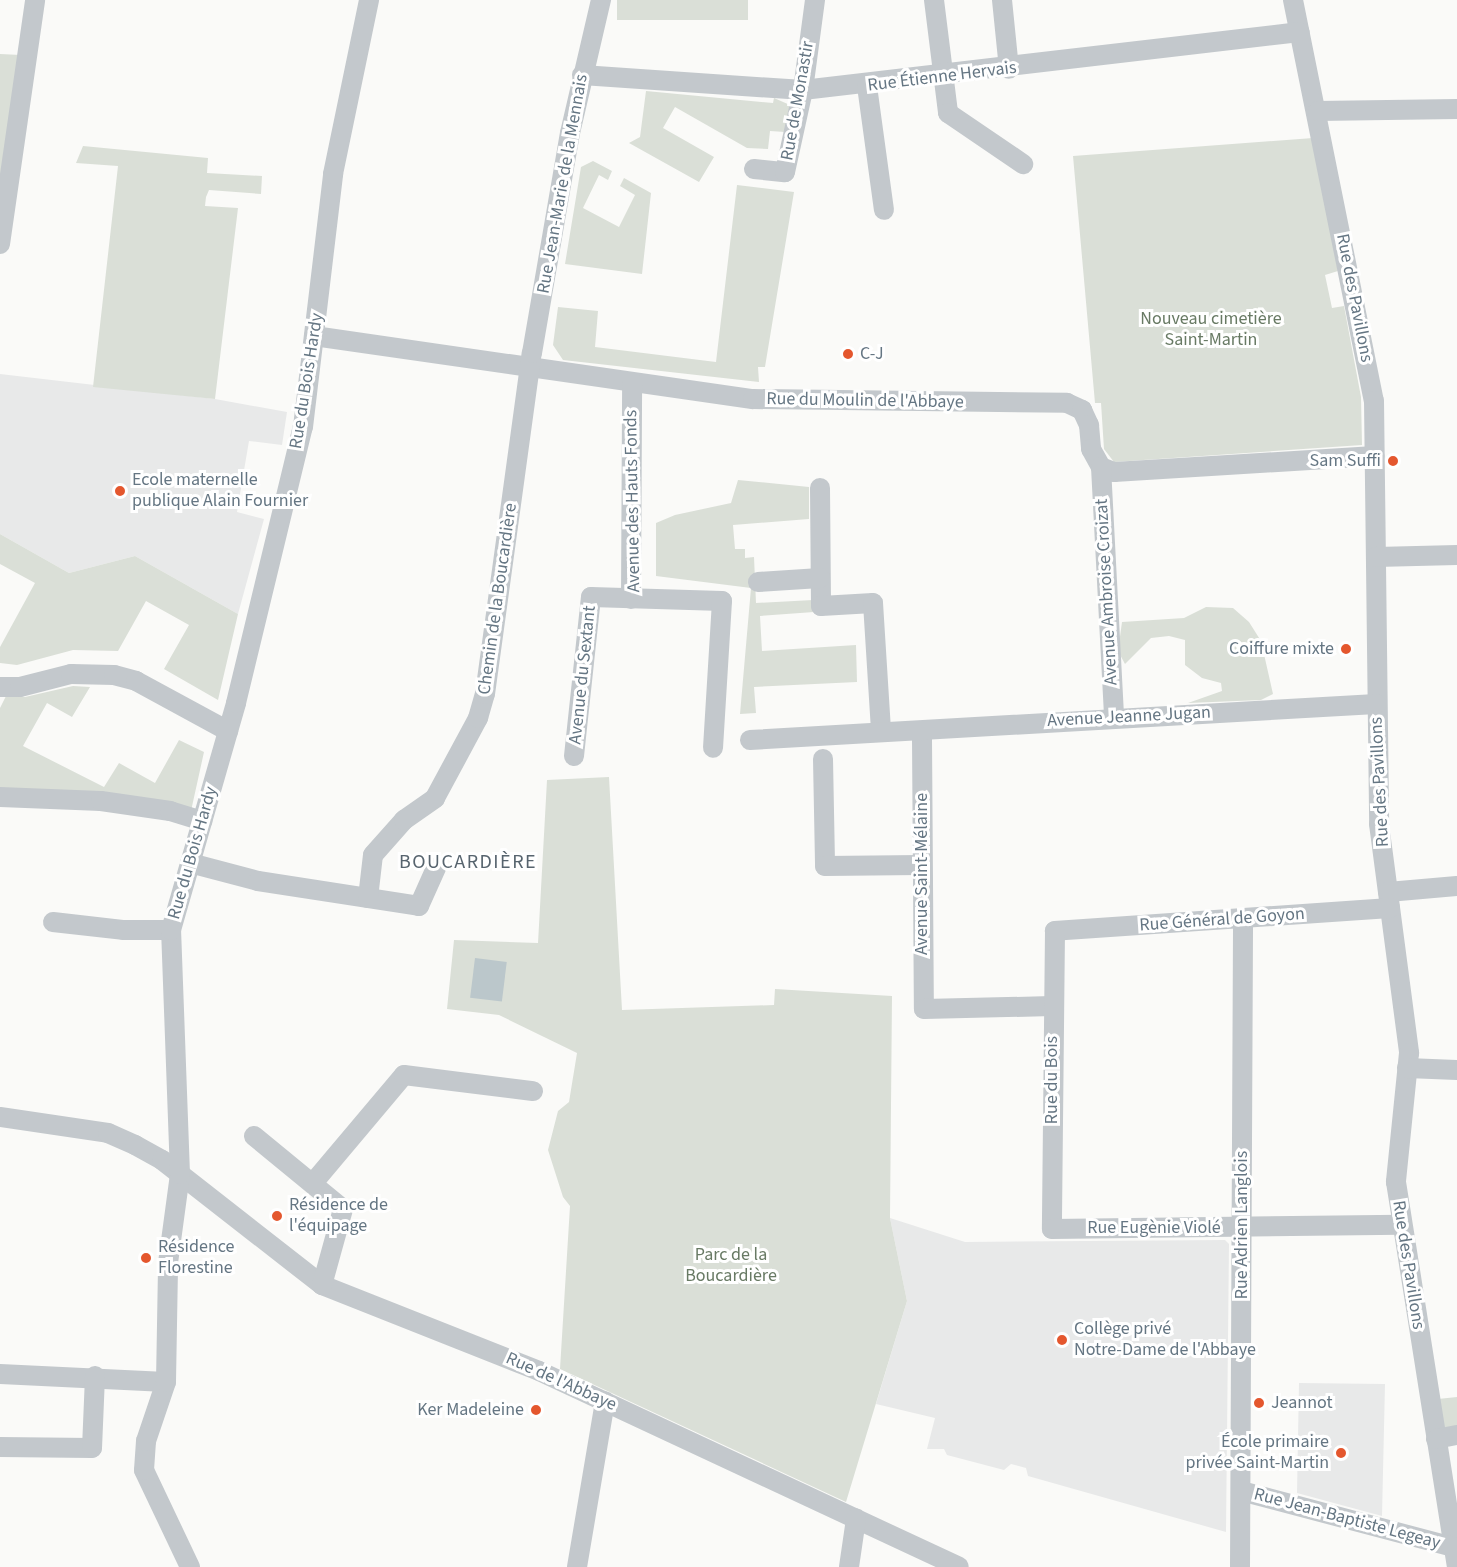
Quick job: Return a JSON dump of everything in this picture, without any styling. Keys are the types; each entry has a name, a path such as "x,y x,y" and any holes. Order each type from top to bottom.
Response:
{"street":[{"path":"0,244 35,0"},
{"name":"Rue du Bois Hardy","path":"190,1567 144,1470 146,1441 166,1382 168,1263 180,1174 171,930 228,731 303,426 333,174 369,0"},
{"name":"Rue Jean-Marie de la Mennais","path":"530,369 582,75 601,0"},
{"name":"Rue de Monastir","path":"754,169 784,172 803,90 815,0"},
{"path":"934,0 948,113 1023,164"},
{"path":"1002,0 1009,69"},
{"name":"Rue des Pavillons","path":"1293,0 1318,111 1374,401 1379,824 1408,1034 1407,1068 1396,1169 1401,1225 1455,1556"},
{"name":"Rue Étienne Hervais","path":"582,75 803,90 867,86 1300,32"},
{"path":"867,86 884,210"},
{"path":"1318,111 1457,109"},
{"name":"Rue du Moulin de l'Abbaye","path":"314,336 530,369 753,399 1067,403 1082,410 1089,425 1091,449 1101,467"},
{"name":"Chemin de la Boucardière","path":"369,898 373,855 404,820 435,798 478,718 485,694 530,369"},
{"name":"Avenue des Hauts Fonds","path":"632,383 631,599 722,601 713,748"},
{"path":"1101,467 1114,472 1375,456"},
{"name":"Avenue Ambroise Croizat","path":"1101,467 1113,718"},
{"path":"820,488 821,606 873,603 881,732"},
{"path":"1376,557 1457,555"},
{"path":"759,582 820,578"},
{"name":"Avenue du Sextant","path":"574,756 591,597 631,599"},
{"path":"0,687 20,687 71,674 114,675 136,681 228,731"},
{"name":"Avenue Jeanne Jugan","path":"750,740 1376,704"},
{"name":"Avenue Saint-Mélaine","path":"922,739 920,865 924,1009 1052,1006"},
{"path":"823,759 825,867 920,865"},
{"path":"0,797 101,801 170,811 202,821"},
{"path":"190,862 258,881 419,906 436,868"},
{"name":"Rue Général de Goyon","path":"1055,931 1243,919 1389,900 1457,886"},
{"name":"Rue Adrien Langlois","path":"1240,1567 1243,919"},
{"name":"Rue du Bois Hardy","path":"53,922 123,930 171,930"},
{"name":"Rue du Bois","path":"1052,1228 1052,1006 1055,931"},
{"path":"1407,1068 1457,1070"},
{"path":"313,1183 404,1075 533,1091"},
{"name":"Rue de l'Abbaye","path":"0,1117 108,1133 162,1160 322,1285 605,1401 959,1567"},
{"path":"254,1136 343,1209 322,1285"},
{"name":"Rue Eugènie Violé","path":"1052,1228 1401,1225"},
{"path":"0,1374 95,1376 166,1382"},
{"path":"0,1447 92,1448 95,1376"},
{"path":"577,1567 605,1401"},
{"path":"1436,1439 1457,1435"},
{"name":"Rue Jean-Baptiste Legeay","path":"1241,1491 1455,1556"},
{"path":"849,1567 856,1519"}],"shaded area":[{"name":"Ecole maternelle publique Alain Fournier","path":"0,374 215,399 287,412 282,445 249,441 237,512 264,519 238,614 135,556 69,573 0,534"},
{"path":"475,958 507,962 502,1002 470,998"},
{"name":"Collège privé Notre-Dame de l'Abbaye","path":"890,1218 965,1242 1225,1240 1229,1244 1226,1532 1028,1476 1026,1468 1011,1464 1004,1470 947,1455 944,1449 927,1449 935,1418 876,1404 907,1301"},
{"name":"École primaire privée Saint-Martin","path":"1299,1383 1385,1384 1382,1516 1297,1493"}],"green space":[{"path":"617,0 748,0 748,20 617,20"},
{"path":"0,54 21,55 0,208"},
{"path":"646,91 773,103 774,98 790,105 785,132 770,131 768,149 747,148 675,107 663,128 714,157 699,182 629,143 640,137"},
{"name":"Nouveau cimetière Saint-Martin","path":"1313,138 1338,271 1325,275 1332,308 1344,306 1361,397 1362,445 1114,462 1104,449 1101,403 1095,403 1073,156"},
{"path":"83,146 208,158 207,173 262,176 261,194 209,190 206,197 205,206 238,208 215,399 93,387 118,166 76,163"},
{"path":"593,161 612,171 608,180 599,175 583,208 619,227 635,195 620,186 624,178 651,193 642,274 565,264 581,167"},
{"path":"737,185 794,192 765,367 758,367 759,382 563,360 553,345 558,307 598,311 595,347 716,362"},
{"path":"738,480 809,487 809,519 733,525 735,549 745,549 745,558 754,557 756,603 813,600 814,612 760,616 762,651 856,645 857,682 754,687 756,713 740,714 751,588 656,576 656,523 675,515 731,503"},
{"path":"0,534 69,573 135,556 238,614 218,700 164,669 189,625 146,601 118,651 73,650 17,665 0,663 0,647 35,583 0,564"},
{"path":"1206,607 1233,608 1249,622 1261,641 1273,694 1261,700 1188,703 1222,691 1221,683 1202,678 1185,665 1185,640 1169,636 1151,638 1125,664 1118,651 1122,622 1184,618"},
{"path":"73,686 90,687 72,717 47,703 23,746 104,787 119,763 155,783 179,740 204,752 191,811 0,790 0,708 6,696 25,697"},
{"name":"Parc de la Boucardière","path":"609,777 622,1010 774,1005 775,989 892,996 890,1218 907,1301 846,1502 560,1369 570,1206 563,1197 548,1150 558,1111 569,1102 577,1053 499,1015 447,1009 454,940 538,943 547,780"},
{"path":"1457,1397 1457,1426 1443,1428 1438,1399"}],"place":[{"name":"C-J","path":"848,354"},
{"name":"Sam Suffi","path":"1393,461"},
{"name":"Ecole maternelle publique Alain Fournier","path":"120,491"},
{"name":"Coiffure mixte","path":"1346,649"},
{"name":"Résidence de l'équipage","path":"277,1216"},
{"name":"Résidence Florestine","path":"146,1258"},
{"name":"Collège privé Notre-Dame de l'Abbaye","path":"1062,1340"},
{"name":"Jeannot","path":"1259,1403"},
{"name":"Ker Madeleine","path":"536,1410"},
{"name":"École primaire privée Saint-Martin","path":"1341,1453"}],"district":[{"name":"BOUCARDIÈRE","path":"468,862"}]}
